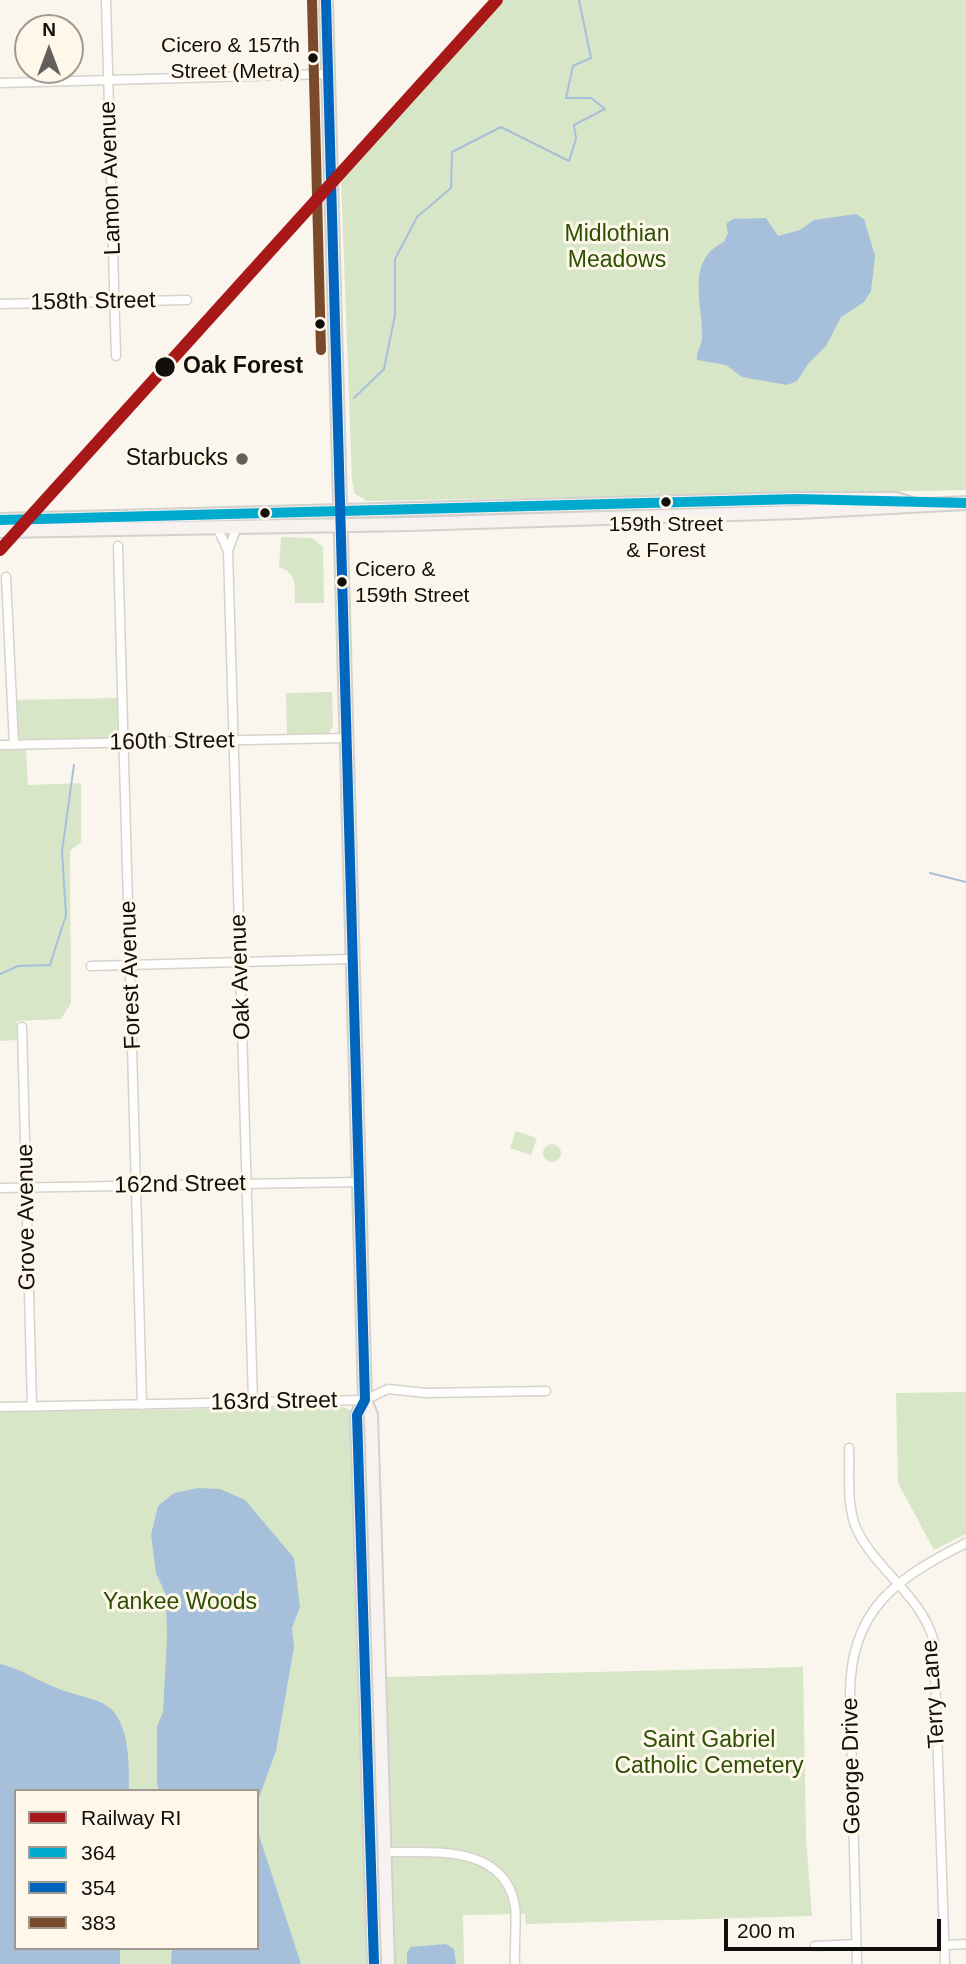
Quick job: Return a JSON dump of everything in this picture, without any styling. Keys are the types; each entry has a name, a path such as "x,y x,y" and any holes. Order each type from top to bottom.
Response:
{"main road":[{"path":"326,0 365,1400 371,1415 388,1964"},
{"path":"0,520 797,499 896,499 913,504"},
{"path":"0,531 340,526 798,512 966,503"},
{"path":"365,1400 357,1415 374,1964"}],"street":[{"name":"Lamon Avenue","path":"106,0 116,356"},
{"path":"0,83 328,74"},
{"name":"158th Street","path":"0,304 187,300"},
{"name":"Oak Avenue","path":"218,529 228,551"},
{"name":"Oak Avenue","path":"236,529 228,551 253,1402"},
{"name":"Forest Avenue","path":"118,546 142,1405"},
{"path":"6,577 15,745"},
{"name":"160th Street","path":"0,745 345,738"},
{"path":"91,966 352,959"},
{"name":"Grove Avenue","path":"22,1027 32,1407"},
{"name":"162nd Street","path":"0,1188 359,1182"},
{"name":"163rd Street","path":"0,1407 365,1400 388,1389 426,1392 546,1391"},
{"name":"Terry Lane","path":"849,1448 856,1529 922,1614 934,1642 945,1964"},
{"name":"George Drive","path":"857,1964 850,1675 852,1658 868,1616 897,1583 966,1543"},
{"path":"384,1852 464,1854 480,1860 506,1884 515,1903 515,1964"},
{"path":"815,1946 856,1944"},
{"path":"945,1945 966,1944"}],"green space":[{"name":"Midlothian Meadows","path":"504,0 966,0 966,490 367,501 355,494 352,481 341,179"},
{"path":"281,537 312,538 323,547 324,603 295,603 292,576 279,567"},
{"path":"332,692 333,726 329,733 287,734 286,693"},
{"path":"117,698 118,732 114,738 23,741 17,737 14,700"},
{"path":"0,749 26,749 28,785 81,783 81,842 70,851 71,1003 61,1019 17,1021 17,1040 0,1041"},
{"path":"516,1131 537,1138 531,1155 510,1148"},
{"path":"552,1144 558,1147 561,1153 558,1159 552,1162 546,1159 543,1153 546,1147"},
{"path":"966,1392 966,1534 934,1550 898,1483 896,1393"},
{"name":"Yankee Woods","path":"344,1407 352,1411 369,1964 0,1964 0,1412"},
{"name":"Saint Gabriel Catholic Cemetery","path":"803,1667 806,1838 812,1916 526,1924 525,1914 463,1915 464,1964 392,1964 383,1677"}],"water":[{"path":"856,214 864,219 875,256 871,291 864,302 841,317 826,346 808,364 797,381 787,385 742,377 726,365 697,360 702,339 700,272 704,260 712,250 724,242 728,233 726,224 733,219 766,218 778,236 800,230 814,220"},
{"path":"198,1488 220,1489 245,1500 294,1558 300,1607 292,1628 294,1647 276,1751 259,1798 259,1789 158,1789 157,1727 163,1712 167,1638 166,1595 156,1573 151,1535 158,1506 174,1493"},
{"path":"0,1664 110,1708 117,1716 125,1736 129,1789 14,1789 14,1950 120,1950 120,1964 0,1964"},
{"path":"259,1835 301,1964 171,1964 172,1950 259,1950"},
{"path":"446,1944 454,1949 456,1964 407,1964 407,1952 411,1947"}],"waterway":[{"path":"354,398 384,369 395,315 395,259 417,217 451,188 452,152 501,127 569,161 576,139 574,125 605,109 591,98 566,98 573,66 591,58 579,0"},
{"path":"0,974 18,966 50,965 66,915 62,851 74,765"},
{"path":"930,873 966,882"}],"rail line":[{"name":"RI","path":"0,550 497,0"}],"transit line":[{"name":"383","path":"312,0 321,350"},
{"name":"354","path":"326,0 365,1400 357,1415 374,1964"},
{"name":"364","path":"0,520 797,499 966,503"}],"place":[{"name":"Cicero & 157th Street (Metra)","path":"313,58"},
{"name":"Oak Forest","path":"165,367"},
{"name":"Starbucks","path":"242,459"},
{"name":"159th Street & Forest","path":"666,502"},
{"name":"Cicero & 159th Street","path":"342,582"}]}
